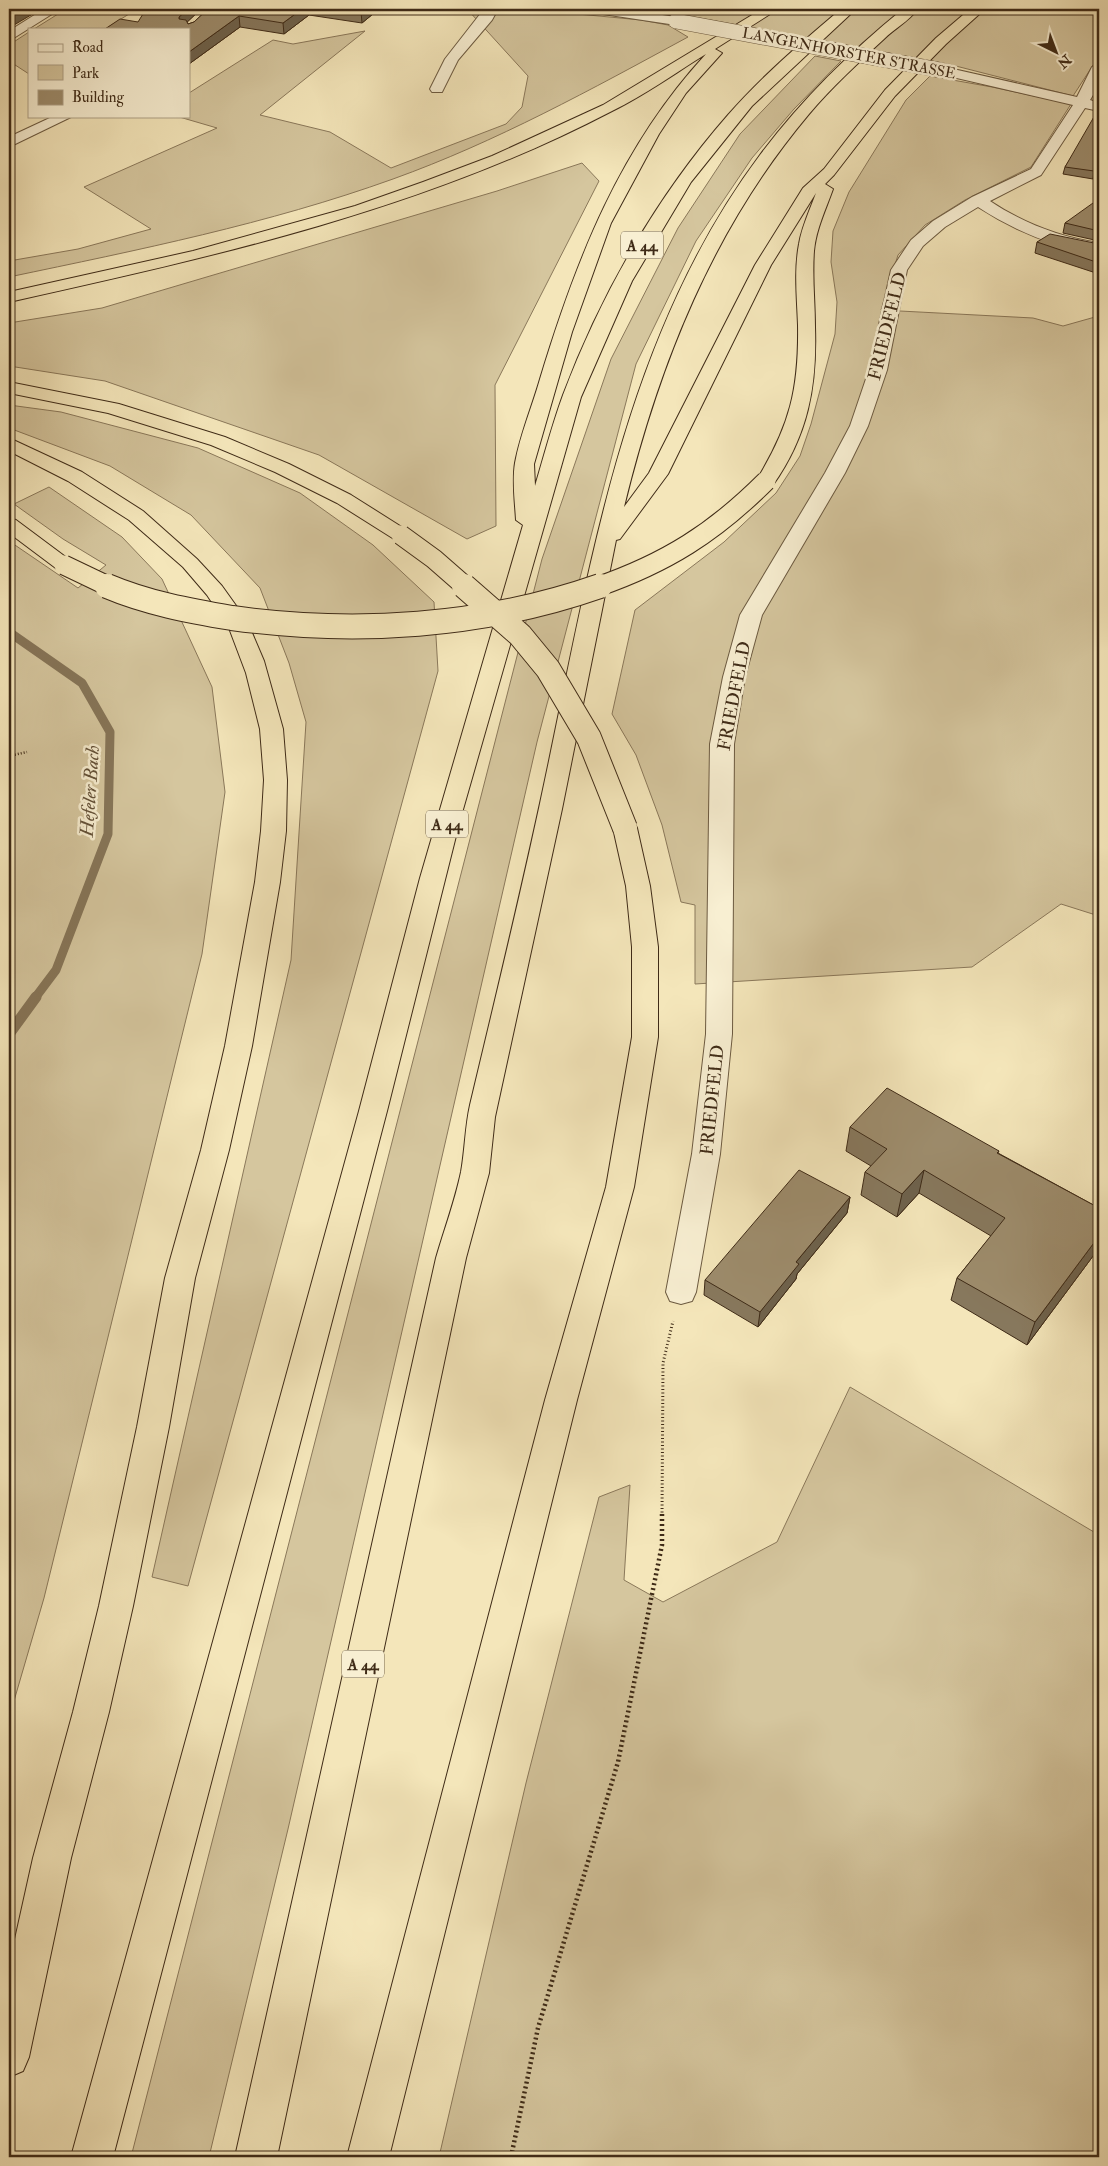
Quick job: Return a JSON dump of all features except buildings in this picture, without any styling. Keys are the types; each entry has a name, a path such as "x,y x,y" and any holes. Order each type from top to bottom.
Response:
{"highway":[{"name":"A 44","path":"92,2157 373,1111 400,1000 463,765 527,539 574,390 615,297 638,252 698,162 734,118 785,66 849,9"},
{"name":"A 44","path":"256,2157 452,1258 474,1173 481,1117 560,764 584,637 625,467 664,347 683,303 726,218 757,170 820,93 862,50 911,9"},
{"path":"605,546 658,474 763,265 809,190 829,172 890,93 941,41 978,9"},
{"path":"527,539 524,464 563,332 603,223 651,134 681,90 719,49 768,11"},
{"path":"9,297 196,255 362,209 429,185 497,159 608,108 768,11"},
{"path":"9,524 64,565 131,595 206,613 319,626 434,622 492,614 596,589 693,544 733,514 766,480 782,454 802,401 807,343 806,250 814,215 829,172"},
{"path":"9,388 112,408 218,442 282,468 344,499 401,535 434,559 520,635 548,669 589,738 625,828 638,886 644,947 645,1037 620,1187 561,1400 368,2157"},
{"path":"9,444 53,463 109,496 147,523 180,553 204,581 238,624 266,705 276,764 273,832 266,890 256,955 234,1067 207,1183 181,1276 154,1426 95,1695 52,1856 9,2057"}],"street":[{"path":"9,37 52,9"},
{"path":"437,89 452,58 487,17 491,9"},
{"name":"LANGENHORSTER STRASSE","path":"596,9 676,21 940,70 1056,96 1099,108"},
{"path":"1084,73 1099,66"},
{"name":"FRIEDFELD","path":"681,1292 706,1154 718,1034 722,744 734,677 751,615 835,473 859,426 878,370 899,270 917,244 932,231 978,200 1036,172 1051,152 1081,103 1099,66"},
{"path":"1056,96 1068,81"},
{"path":"9,144 62,118"},
{"path":"978,200 996,212 1041,234 1063,242 1099,248"}],"path":[{"path":"9,756 27,752"},
{"path":"511,2157 538,2028 618,1762 662,1545 663,1363 681,1292"}],"green space":[{"path":"66,9 137,9 107,28 36,28"},
{"path":"467,9 525,9 641,20 668,25 688,37 506,132 393,179 251,223 9,277 9,261 78,249 151,229 84,187 217,128 183,118 190,118 190,92 273,40 293,44 365,31 260,115 330,132 391,168 506,124 522,107 528,76"},
{"path":"672,9 1099,9 1099,56 1073,96 948,64 667,12"},
{"path":"28,33 28,73 9,61 9,45"},
{"path":"815,56 841,61 794,109 752,158 696,241 636,364 537,742 288,1829 209,2157 131,2157 542,559 611,359 678,228 740,134"},
{"path":"930,76 1071,104 1031,167 965,200 925,225 898,255 881,310 1033,318 1063,326 1095,317 1099,318 1099,916 1061,904 972,967 695,984 695,905 681,902 662,825 636,755 612,714 635,610 724,542 776,493 800,456 811,424 835,334 837,302 831,262 833,231 849,192 906,100"},
{"path":"582,163 599,181 495,385 496,526 467,539 319,455 105,381 9,366 9,323 102,308 497,191"},
{"path":"9,405 61,412 198,448 300,493 373,545 434,602 438,671 188,1586 152,1577 291,960 306,722 289,663 260,588 191,515 110,466 9,428"},
{"path":"49,487 122,537 162,579 212,687 225,792 202,954 44,1598 9,1718 9,541 78,588 106,565 63,539 14,504"},
{"path":"850,1387 1099,1535 1099,2157 439,2157 526,1783 599,1497 630,1485 624,1580 663,1602 777,1542"}],"waterway":[{"name":"Hefeler Bach","path":"9,632 82,683 110,732 108,834 56,970 35,998"},
{"name":"Hefeler Bach","path":"9,1034 36,997"}]}
